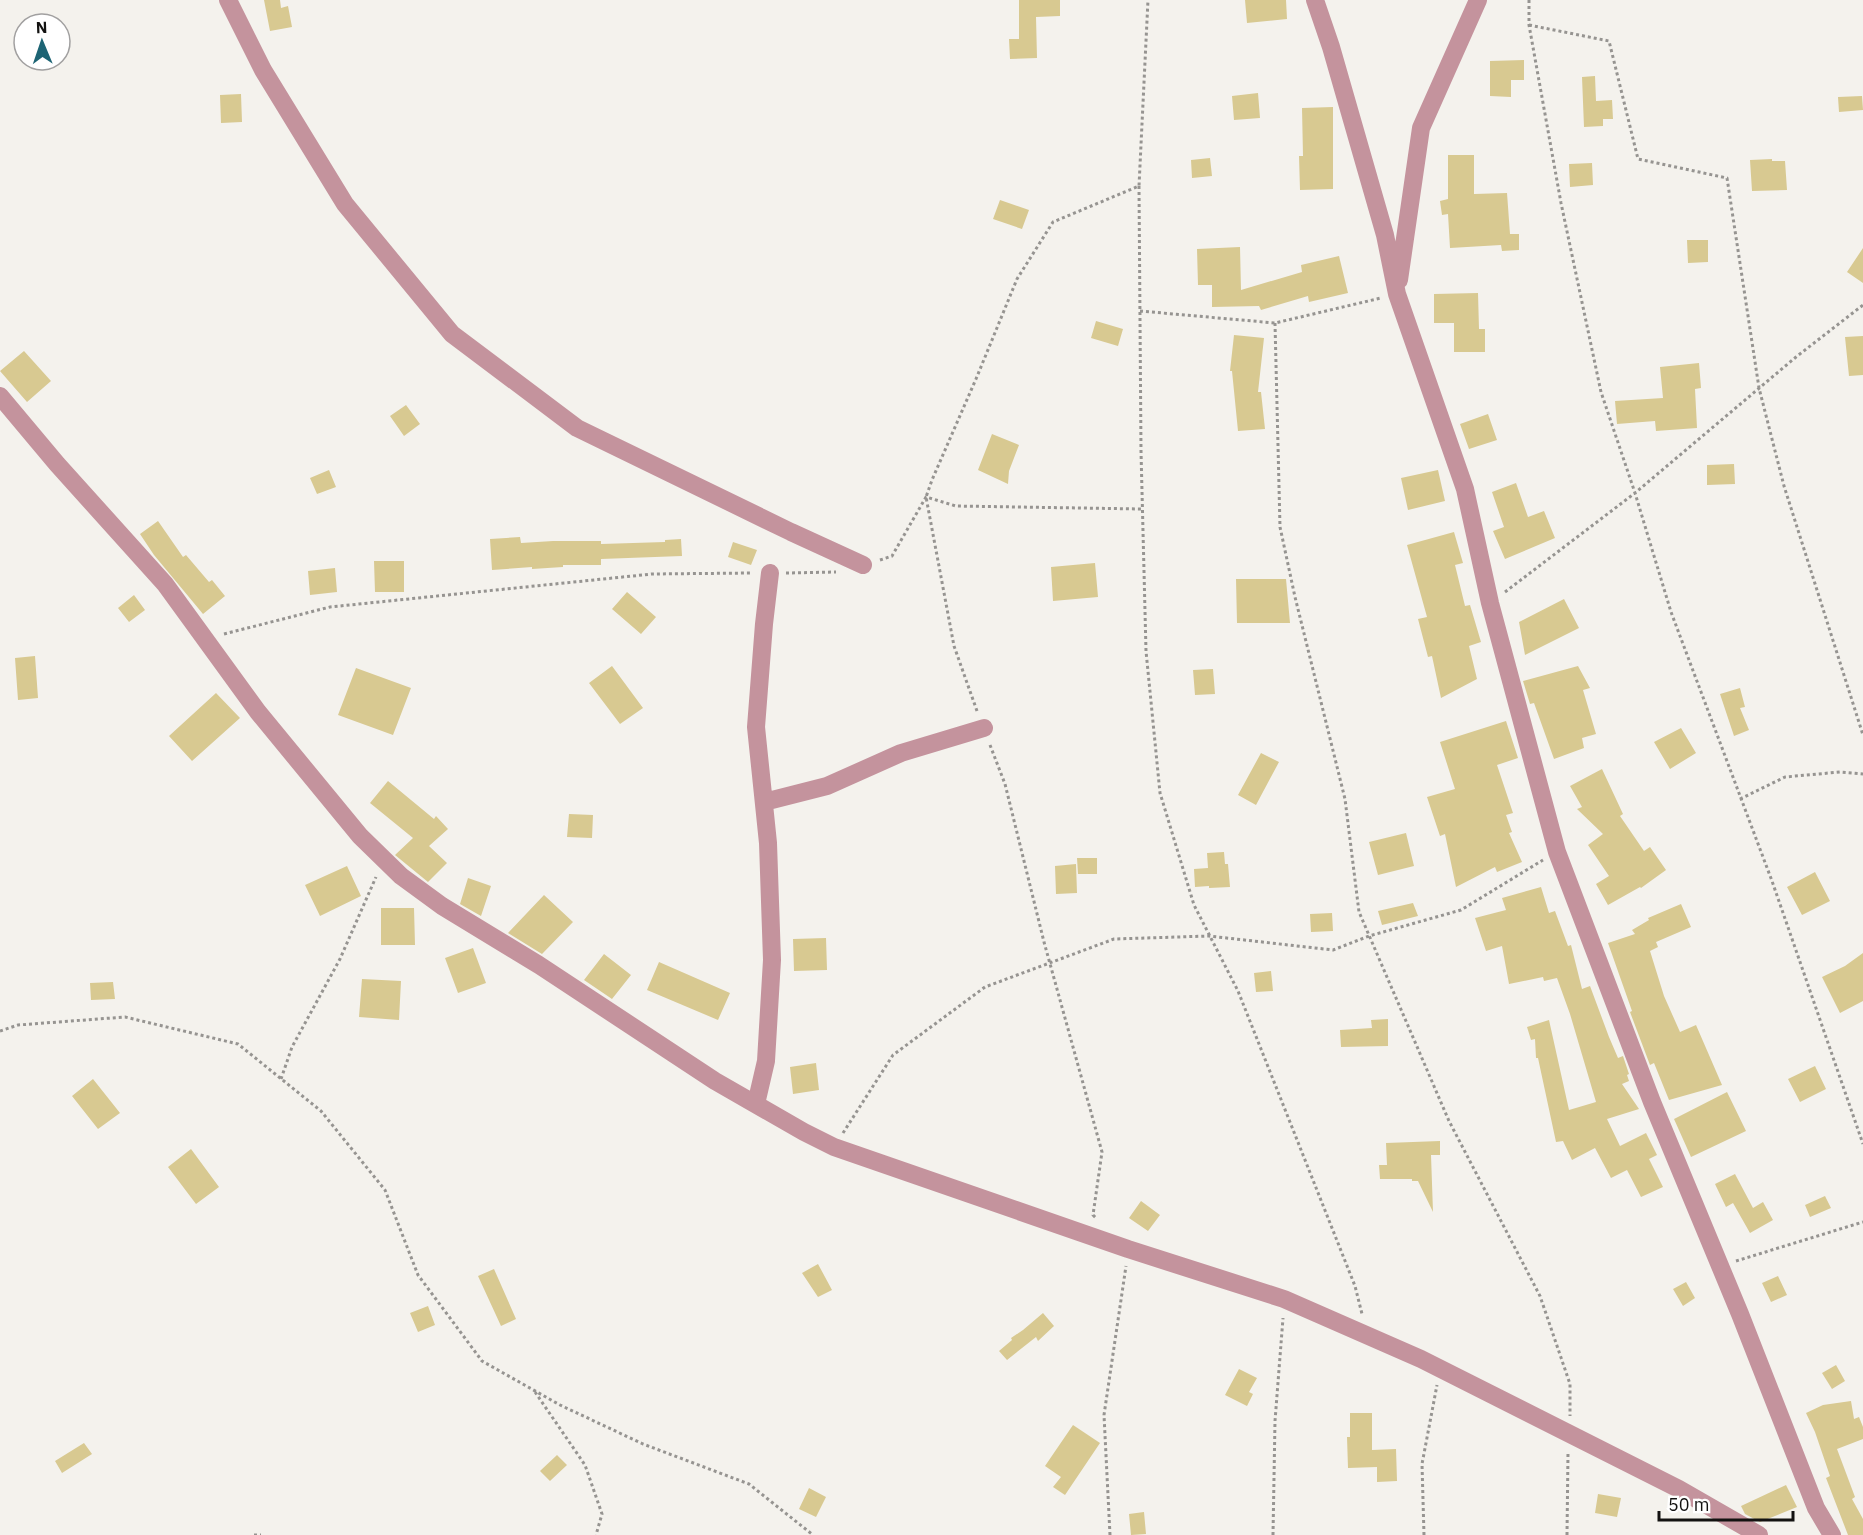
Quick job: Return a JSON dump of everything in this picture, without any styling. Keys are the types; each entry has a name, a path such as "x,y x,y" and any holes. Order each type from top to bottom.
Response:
{"street":[{"path":"228,0 263,70 345,204 452,334 577,428 862,565"},
{"path":"1315,0 1331,47 1385,235 1397,294 1465,489 1490,603 1557,852 1652,1102 1816,1508 1832,1535"},
{"path":"1397,294 1421,128 1478,0"},
{"path":"0,396 57,464 165,584 258,712 360,836 401,876 442,906 539,965 715,1081 834,1147 1128,1249 1284,1299 1440,1368 1570,1436 1679,1489 1759,1535"},
{"path":"756,1104 766,1061 772,960 768,843 756,727 770,573"},
{"path":"764,802 827,786 901,753 984,728"}],"path":[{"path":"1148,0 1139,186 1142,508 1146,651 1160,793 1194,905 1238,991 1351,1275 1366,1334"},
{"path":"1529,0 1528,25 1561,203 1601,392 1671,612 1772,881 1863,1144"},
{"path":"1528,25 1609,41 1638,159 1727,178 1759,388 1784,486 1863,735"},
{"path":"205,639 330,607 652,574 834,573 892,556 927,497 932,480 1017,279 1053,222 1139,186"},
{"path":"1140,311 1275,323 1397,294"},
{"path":"1490,603 1635,493 1759,388 1863,305"},
{"path":"1275,323 1280,527 1345,799 1359,912 1449,1121 1540,1296 1570,1384 1570,1436 1567,1455 1568,1535"},
{"path":"927,497 956,506 1142,508"},
{"path":"927,497 954,646 1005,784 1050,963 1102,1152 1093,1215 1100,1222"},
{"path":"1740,798 1785,777 1840,772 1863,774"},
{"path":"834,1147 892,1055 985,987 1114,939 1209,936 1333,950 1369,936 1461,910 1557,852"},
{"path":"281,1079 292,1047 340,959 384,859"},
{"path":"0,1031 18,1025 125,1017 238,1044 321,1111 385,1190 418,1275 482,1361 560,1405 644,1444 748,1484 813,1535"},
{"path":"1720,1266 1863,1222"},
{"path":"1110,1535 1104,1415 1128,1249"},
{"path":"1273,1535 1275,1421 1284,1299"},
{"path":"1424,1535 1422,1464 1440,1368"},
{"path":"534,1390 585,1465 602,1514 596,1535"},
{"path":"255,1535 261,1535"}],"building":[{"path":"264,0 280,0 281,8 288,6 292,27 270,31"},
{"path":"1019,0 1060,0 1060,16 1036,17 1037,58 1010,59 1009,39 1019,39"},
{"path":"1245,0 1286,0 1287,19 1247,23"},
{"path":"1524,60 1524,80 1511,80 1511,97 1490,96 1490,61"},
{"path":"1595,76 1596,101 1612,100 1613,119 1603,119 1603,126 1584,127 1582,77"},
{"path":"1258,93 1260,118 1234,120 1232,96"},
{"path":"241,94 242,122 221,123 220,95"},
{"path":"1862,96 1863,110 1839,112 1838,97"},
{"path":"1333,107 1333,189 1300,190 1299,156 1303,156 1302,108"},
{"path":"1448,155 1474,155 1474,194 1507,193 1510,234 1519,234 1519,250 1502,251 1501,245 1450,248 1448,214 1442,215 1440,201 1448,199"},
{"path":"1210,158 1212,176 1192,178 1191,160"},
{"path":"1772,159 1772,161 1785,161 1787,190 1752,191 1750,160"},
{"path":"1592,163 1593,185 1570,187 1569,164"},
{"path":"1000,200 1029,210 1022,229 993,219"},
{"path":"1687,240 1708,240 1708,262 1688,263"},
{"path":"1240,247 1241,290 1302,272 1301,265 1339,256 1348,293 1309,302 1308,296 1261,310 1259,306 1212,307 1212,285 1198,285 1197,249"},
{"path":"1863,248 1863,283 1847,272"},
{"path":"1478,293 1479,329 1485,329 1485,352 1454,352 1454,323 1434,323 1434,294"},
{"path":"1096,321 1123,329 1118,346 1091,338"},
{"path":"1234,335 1264,338 1258,392 1261,392 1265,429 1238,431 1232,371 1230,371"},
{"path":"1863,336 1863,375 1849,376 1845,337"},
{"path":"24,351 51,381 27,402 0,371"},
{"path":"1699,363 1701,388 1695,389 1697,428 1656,431 1655,421 1617,424 1615,401 1663,398 1660,367"},
{"path":"406,405 420,424 404,436 390,416"},
{"path":"1488,414 1497,440 1469,449 1460,424"},
{"path":"992,434 1019,445 1009,471 1008,484 978,470"},
{"path":"1734,464 1735,484 1707,485 1707,465"},
{"path":"329,470 336,487 317,494 310,478"},
{"path":"1438,470 1445,501 1408,510 1401,478"},
{"path":"1516,483 1528,517 1544,511 1555,538 1505,559 1493,531 1504,527 1492,492"},
{"path":"158,521 183,557 186,555 209,582 212,580 225,596 203,614 154,555 140,534"},
{"path":"1454,532 1463,563 1455,565 1465,606 1470,605 1481,642 1469,646 1477,679 1441,698 1432,656 1428,657 1418,619 1427,617 1407,545"},
{"path":"520,537 521,543 601,541 601,544 665,542 665,540 681,539 682,556 601,559 601,565 492,570 490,539"},
{"path":"733,542 757,550 751,565 728,557"},
{"path":"374,561 404,561 404,592 375,592"},
{"path":"1095,563 1098,597 1053,601 1051,567"},
{"path":"335,568 337,592 310,595 308,571"},
{"path":"1236,579 1286,579 1290,623 1237,623"},
{"path":"627,592 656,617 641,634 612,609"},
{"path":"134,595 145,610 129,622 118,608"},
{"path":"1564,599 1579,628 1525,655 1519,622"},
{"path":"35,656 38,698 18,700 15,658"},
{"path":"612,666 643,708 620,724 589,683"},
{"path":"1578,666 1590,688 1583,690 1596,734 1582,738 1584,748 1554,759 1534,703 1530,704 1523,681"},
{"path":"356,668 411,688 393,735 338,715"},
{"path":"1213,669 1215,694 1195,695 1193,670"},
{"path":"1740,688 1745,707 1740,708 1749,730 1734,736 1720,694"},
{"path":"216,693 240,718 192,761 169,736"},
{"path":"1506,721 1518,758 1497,765 1513,813 1506,815 1512,832 1509,833 1522,862 1497,872 1495,867 1456,887 1445,834 1440,836 1427,797 1455,789 1440,742"},
{"path":"1681,728 1696,753 1670,769 1654,742"},
{"path":"1261,753 1279,762 1256,805 1238,795"},
{"path":"1602,769 1623,814 1620,816 1644,851 1650,847 1666,870 1641,888 1608,905 1596,884 1609,876 1588,845 1603,834 1577,809 1582,807 1570,786"},
{"path":"388,781 434,819 436,816 448,829 429,846 447,863 428,882 395,855 413,838 370,803"},
{"path":"569,814 593,815 592,838 567,837"},
{"path":"1406,833 1414,866 1378,875 1369,842"},
{"path":"1224,852 1225,864 1228,864 1230,887 1195,887 1194,869 1208,868 1207,853"},
{"path":"1077,858 1097,858 1097,874 1078,874"},
{"path":"1076,864 1077,893 1056,894 1055,866"},
{"path":"347,866 361,896 320,916 305,885"},
{"path":"1815,872 1830,901 1802,915 1787,887"},
{"path":"468,878 491,886 481,916 460,904"},
{"path":"1541,887 1549,913 1555,911 1568,946 1571,945 1582,989 1590,986 1618,1058 1623,1056 1629,1081 1622,1084 1639,1109 1607,1119 1620,1146 1646,1133 1657,1155 1649,1159 1663,1187 1641,1197 1627,1170 1611,1178 1595,1148 1572,1160 1563,1141 1556,1142 1538,1058 1536,1058 1535,1039 1531,1040 1527,1027 1549,1020 1569,1110 1596,1102 1557,978 1544,981 1543,977 1509,984 1502,946 1486,951 1475,918 1506,910 1502,898"},
{"path":"544,895 573,922 542,954 508,933"},
{"path":"1413,903 1418,916 1382,925 1378,911"},
{"path":"1681,904 1691,927 1656,942 1658,947 1650,951 1664,996 1680,1032 1696,1025 1722,1085 1669,1100 1654,1063 1650,1065 1608,943 1635,934 1632,930 1649,920 1648,918"},
{"path":"381,908 414,908 415,945 381,945"},
{"path":"1332,913 1333,931 1311,932 1310,914"},
{"path":"826,938 827,970 794,971 793,939"},
{"path":"473,948 486,983 458,993 445,958"},
{"path":"1863,953 1863,1001 1840,1013 1822,977 1845,966"},
{"path":"604,954 631,975 612,999 584,980"},
{"path":"659,962 730,993 718,1020 647,990"},
{"path":"1271,971 1273,991 1256,992 1254,973"},
{"path":"362,979 401,981 399,1020 359,1017"},
{"path":"113,982 115,999 91,1000 90,983"},
{"path":"1388,1019 1388,1046 1341,1047 1340,1030 1372,1028 1371,1020"},
{"path":"816,1063 819,1090 793,1094 790,1067"},
{"path":"1815,1066 1826,1089 1800,1102 1788,1079"},
{"path":"93,1079 120,1113 98,1129 72,1096"},
{"path":"1727,1092 1746,1131 1691,1157 1674,1119"},
{"path":"1440,1141 1440,1155 1431,1155 1433,1212 1418,1181 1380,1179 1379,1165 1387,1165 1386,1143"},
{"path":"191,1149 219,1187 196,1204 168,1167"},
{"path":"1735,1174 1753,1208 1763,1202 1773,1220 1750,1233 1733,1203 1726,1207 1715,1184"},
{"path":"1825,1196 1831,1208 1810,1217 1805,1205"},
{"path":"1141,1201 1160,1215 1148,1231 1129,1218"},
{"path":"818,1264 832,1290 818,1297 802,1273"},
{"path":"494,1269 516,1319 501,1326 478,1276"},
{"path":"1778,1276 1787,1295 1771,1302 1762,1283"},
{"path":"1686,1282 1695,1298 1683,1306 1673,1289"},
{"path":"428,1306 435,1325 418,1332 410,1313"},
{"path":"1043,1313 1054,1326 1038,1341 1036,1337 1007,1360 999,1351 1012,1340 1011,1338"},
{"path":"1836,1365 1845,1381 1832,1389 1822,1373"},
{"path":"1239,1369 1257,1378 1249,1392 1253,1394 1247,1406 1225,1395"},
{"path":"1851,1401 1854,1419 1859,1417 1863,1427 1863,1439 1837,1449 1855,1497 1852,1499 1863,1519 1863,1535 1848,1535 1826,1478 1830,1476 1815,1432 1806,1413 1823,1405"},
{"path":"1350,1413 1372,1413 1372,1450 1396,1449 1397,1481 1377,1482 1377,1467 1348,1468 1347,1437 1350,1437"},
{"path":"1073,1425 1100,1443 1065,1495 1053,1487 1061,1477 1045,1466"},
{"path":"84,1443 92,1454 62,1473 55,1461"},
{"path":"557,1455 567,1465 550,1481 540,1471"},
{"path":"1786,1485 1797,1507 1760,1522 1745,1514 1741,1506"},
{"path":"809,1488 826,1497 816,1517 799,1509"},
{"path":"1598,1494 1621,1498 1617,1517 1595,1513"},
{"path":"1144,1512 1146,1534 1131,1535 1129,1514"}]}
